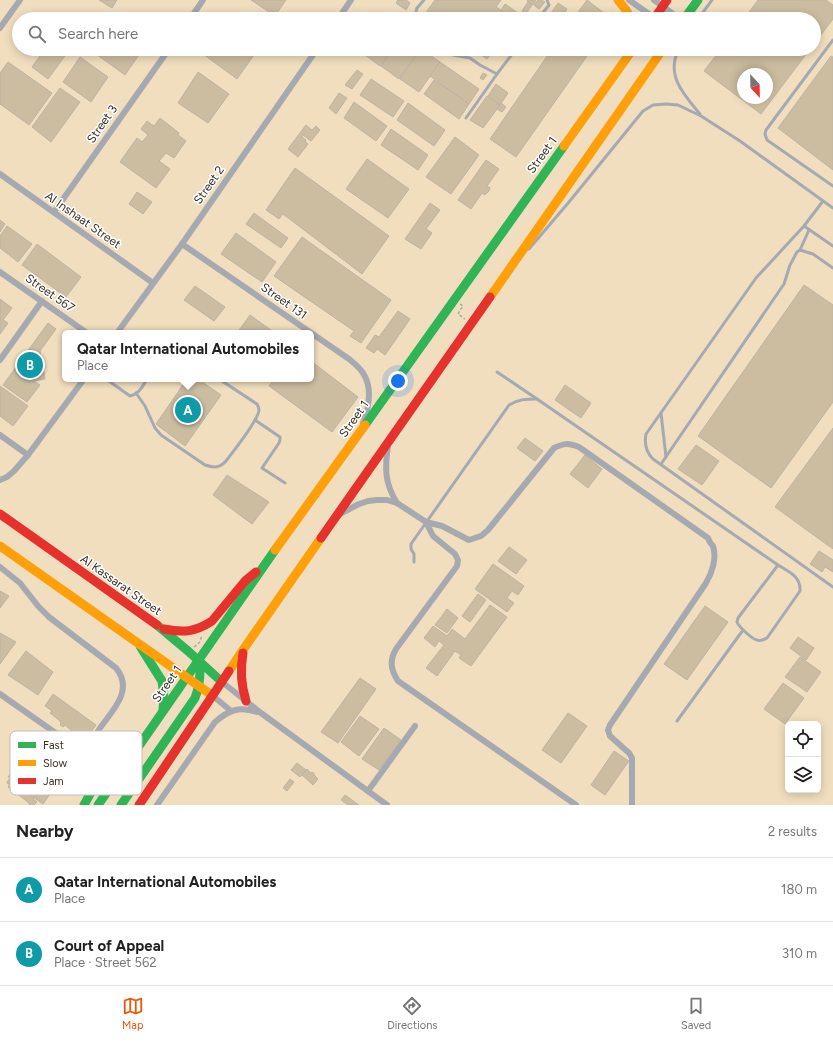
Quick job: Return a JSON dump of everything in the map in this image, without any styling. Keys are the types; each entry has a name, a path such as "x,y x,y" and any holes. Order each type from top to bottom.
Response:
{"street":[{"path":"0,28 20,0"},
{"path":"195,12 203,0"},
{"path":"343,12 351,0"},
{"path":"618,0 627,12"},
{"path":"629,0 645,12"},
{"path":"654,0 665,3 673,12"},
{"path":"689,12 698,0"},
{"path":"659,12 665,3"},
{"name":"Street 3","path":"54,212 164,56"},
{"name":"Street 2","path":"119,330 182,244 312,56"},
{"path":"614,75 622,56"},
{"name":"Street 1","path":"142,741 361,428 627,56"},
{"path":"139,805 245,647 658,56"},
{"name":"Al Inshaat Street","path":"0,174 153,283"},
{"name":"Street 131","path":"182,244 307,330"},
{"name":"Street 567","path":"0,272 83,330"},
{"path":"0,360 42,301"},
{"name":"Street 131","path":"314,335 349,359 363,372 368,387 369,397 368,408 361,428"},
{"path":"0,480 7,477 14,471 28,455 82,382"},
{"path":"0,435 28,455"},
{"path":"388,443 386,475 391,494 397,503"},
{"path":"337,516 359,504 368,501 387,500 397,503 426,522 442,526 469,540 481,536 488,530 554,448 562,444 569,443 578,447 708,538 713,547 714,560 712,573 608,730 610,736 629,753 632,758 632,805"},
{"name":"Al Kassarat Street","path":"0,514 161,628 199,660 222,682"},
{"path":"426,522 433,536 455,554 458,560 457,566 396,649 392,657 394,675 404,686 576,805"},
{"path":"0,546 136,640 213,696 231,711"},
{"path":"161,628 177,632 187,632 200,628 212,621 245,581 266,563"},
{"path":"0,567 20,583 38,606 49,617 116,668 120,673 124,684 122,695 99,731"},
{"path":"136,640 162,681 164,697 162,712"},
{"path":"245,647 242,657 241,677 246,701"},
{"path":"142,775 192,702 198,686 200,673 199,660"},
{"path":"222,682 261,713 387,805"},
{"path":"0,694 53,731"},
{"path":"157,805 215,722 231,711 242,708 261,713"},
{"path":"368,791 415,726"},
{"path":"84,805 91,795"},
{"name":"Street 1","path":"98,805 105,795"},
{"path":"121,805 128,795"}],"lane":[{"path":"416,12 417,8 424,0"},
{"path":"544,12 549,5 548,0"},
{"path":"703,12 712,0"},
{"path":"833,41 766,130 765,134 767,140 833,186"},
{"path":"459,56 470,58 497,74"},
{"path":"466,118 511,56"},
{"path":"675,56 674,62 675,78 686,97 701,116"},
{"path":"501,281 569,202 643,111 653,105 678,105 701,116 740,141 833,208"},
{"path":"823,201 804,226 756,278 646,434 645,443 647,452 650,456 833,587"},
{"path":"804,226 833,246"},
{"path":"661,464 784,284 790,265 797,252 800,250 810,230"},
{"path":"800,250 813,254 833,268"},
{"path":"497,372 797,578 800,585 800,591 766,638 756,640 738,626 738,618 778,565"},
{"path":"110,382 130,396 136,394 145,382"},
{"path":"136,394 145,406 155,428 161,435 206,465 211,467 220,467 223,465 255,420 259,410 256,404 223,382"},
{"path":"414,562 414,554 411,549 411,544 509,405 524,399 537,399"},
{"path":"661,413 666,457"},
{"path":"255,420 280,437 279,443 262,468 285,483"},
{"path":"677,721 743,630"}],"path":[{"path":"454,300 463,306 458,314 471,324"},
{"path":"188,651 198,644 202,638 200,628"}],"shaded area":[{"path":"0,0 833,0 833,805 0,805"}],"building":[{"path":"99,0 117,0 112,8"},
{"path":"251,0 286,0 278,12 269,12"},
{"path":"398,0 406,0 410,3 406,10 396,3"},
{"path":"435,0 501,0 496,7 501,10 505,4 517,12 426,12"},
{"path":"536,0 533,5 527,1"},
{"path":"538,0 545,2 539,9 534,5"},
{"path":"587,0 603,12 578,12"},
{"path":"758,0 826,0 833,5 833,19 821,35 821,12 749,12"},
{"path":"528,2 532,5 527,12 522,11"},
{"path":"558,3 567,9 565,12 552,12"},
{"path":"40,56 65,56 48,79 32,67"},
{"path":"99,56 138,56 125,75"},
{"path":"206,56 253,56 237,79"},
{"path":"366,56 387,56 380,66"},
{"path":"388,56 415,56 399,79 381,66"},
{"path":"416,56 431,56 440,62 419,92 400,79"},
{"path":"547,56 587,56 516,157 490,139"},
{"path":"716,56 805,56 773,98 773,68 737,68 737,96 704,71"},
{"path":"831,56 833,57 833,170 778,128"},
{"path":"80,57 108,77 91,102 63,82"},
{"path":"8,62 52,93 29,125 0,104 0,73"},
{"path":"440,62 479,89 469,104 430,76"},
{"path":"357,70 363,74 352,89 345,85"},
{"path":"198,72 229,94 208,123 178,103"},
{"path":"483,73 487,75 483,80 480,78"},
{"path":"371,79 404,101 393,117 360,95"},
{"path":"434,80 469,104 459,119 424,94"},
{"path":"496,84 508,93 500,105 488,96"},
{"path":"60,88 80,102 51,142 32,127"},
{"path":"339,93 347,98 336,114 329,108"},
{"path":"487,96 500,105 483,128 470,120"},
{"path":"354,102 387,126 376,141 344,118"},
{"path":"408,103 445,130 434,146 397,120"},
{"path":"501,103 506,107 502,112 497,109"},
{"path":"748,104 769,104 761,114"},
{"path":"160,118 179,133 178,135 186,141 174,158 166,153 159,161 170,169 156,188 120,162 137,138 142,142 148,135 141,129 147,121 154,126"},
{"path":"306,125 312,130 316,126 320,130 311,141 303,135 302,137 308,144 298,157 288,149"},
{"path":"391,129 428,155 418,170 381,145"},
{"path":"455,137 479,155 451,194 426,177"},
{"path":"367,159 409,189 388,218 346,189"},
{"path":"486,160 499,169 487,186 490,188 489,191 485,195 482,193 471,209 458,200"},
{"path":"295,168 389,236 362,274 283,214 279,219 266,210"},
{"path":"137,192 152,202 143,214 129,204"},
{"path":"430,203 440,210 426,229 432,233 421,249 405,239"},
{"path":"254,213 288,238 281,248 246,224"},
{"path":"0,220 5,224 0,232"},
{"path":"7,226 32,244 18,262 0,248 0,236"},
{"path":"236,233 276,262 262,282 221,254"},
{"path":"302,237 391,300 361,343 350,336 354,331 274,276"},
{"path":"37,244 81,277 66,297 22,265"},
{"path":"804,285 833,305 833,402 771,488 698,436"},
{"path":"195,286 225,307 214,321 184,300"},
{"path":"0,299 12,308 3,320 8,323 0,334"},
{"path":"398,311 410,319 385,355 377,349 374,353 366,348 375,335 379,337"},
{"path":"250,315 271,330 239,330"},
{"path":"48,323 56,329 40,351 45,379 34,381 40,385 27,402 3,385"},
{"path":"314,363 358,397 332,432 269,386 272,382 314,382"},
{"path":"185,382 202,382 221,395 185,446 156,424"},
{"path":"565,385 591,403 581,418 555,400"},
{"path":"0,386 28,406 13,426 0,416"},
{"path":"833,428 833,549 775,507"},
{"path":"525,438 543,451 535,461 517,448"},
{"path":"696,445 719,461 702,485 678,469"},
{"path":"585,455 602,469 588,488 570,474"},
{"path":"227,475 269,502 252,524 213,495"},
{"path":"509,547 527,560 516,574 498,561"},
{"path":"819,551 833,560 833,572 825,567 822,572 810,564"},
{"path":"493,564 524,586 518,595 512,591 507,598 514,603 507,612 475,589"},
{"path":"0,591 9,596 0,608"},
{"path":"478,594 486,600 470,622 462,616"},
{"path":"490,605 507,617 471,666 459,658 461,655 455,651 437,676 426,668 444,645 439,641 435,647 424,638 433,626 447,636 452,629 465,639"},
{"path":"705,606 728,622 687,680 664,664"},
{"path":"447,609 458,618 447,633 435,625"},
{"path":"0,633 16,642 0,664"},
{"path":"798,637 814,648 806,660 790,648"},
{"path":"26,651 53,672 38,695 8,675"},
{"path":"800,657 821,672 807,692 785,677"},
{"path":"360,678 376,689 338,743 321,732"},
{"path":"783,683 804,698 787,721 785,721 785,724 764,709"},
{"path":"53,694 96,725 92,731 72,731 65,725 63,727 60,725 60,721 50,713 52,711 45,706"},
{"path":"568,713 587,726 561,763 542,750"},
{"path":"360,716 379,729 359,756 341,742"},
{"path":"384,728 401,740 379,770 362,759"},
{"path":"614,751 629,761 605,795 591,785"},
{"path":"297,763 306,770 300,777 291,770"},
{"path":"307,769 311,773 313,772 318,779 313,785 302,775"},
{"path":"10,778 10,784 7,782"},
{"path":"290,779 294,782 287,791 283,788"},
{"path":"18,795 31,795 34,797 33,799 37,802 34,805 29,805 29,803"},
{"path":"34,795 49,795 43,804 33,797 35,796"},
{"path":"345,795 359,805 348,805 341,800"}],"traffic: fast":[{"path":"689,12 698,0"},
{"path":"365,425 564,146"},
{"path":"142,742 275,550"},
{"path":"157,625 222,682"},
{"path":"140,646 162,681 164,697 163,710"},
{"path":"142,775 195,698 200,679 199,660"},
{"path":"84,805 90,795"},
{"path":"98,805 105,795"},
{"path":"121,805 128,795"}],"traffic: slow":[{"path":"618,0 627,12"},
{"path":"564,146 628,56"},
{"path":"490,297 658,56"},
{"path":"275,550 365,425"},
{"path":"229,671 321,538"},
{"path":"0,546 213,696"}],"traffic: jam":[{"path":"659,12 667,0"},
{"path":"321,538 490,297"},
{"path":"0,514 157,625"},
{"path":"164,629 189,631 212,621 245,581 256,572"},
{"path":"243,653 242,677 246,701"},
{"path":"139,805 229,671"}],"place":[{"name":"Court of Appeal","path":"30,365"},
{"name":"Qatar International Automobiles","path":"188,410"}]}
